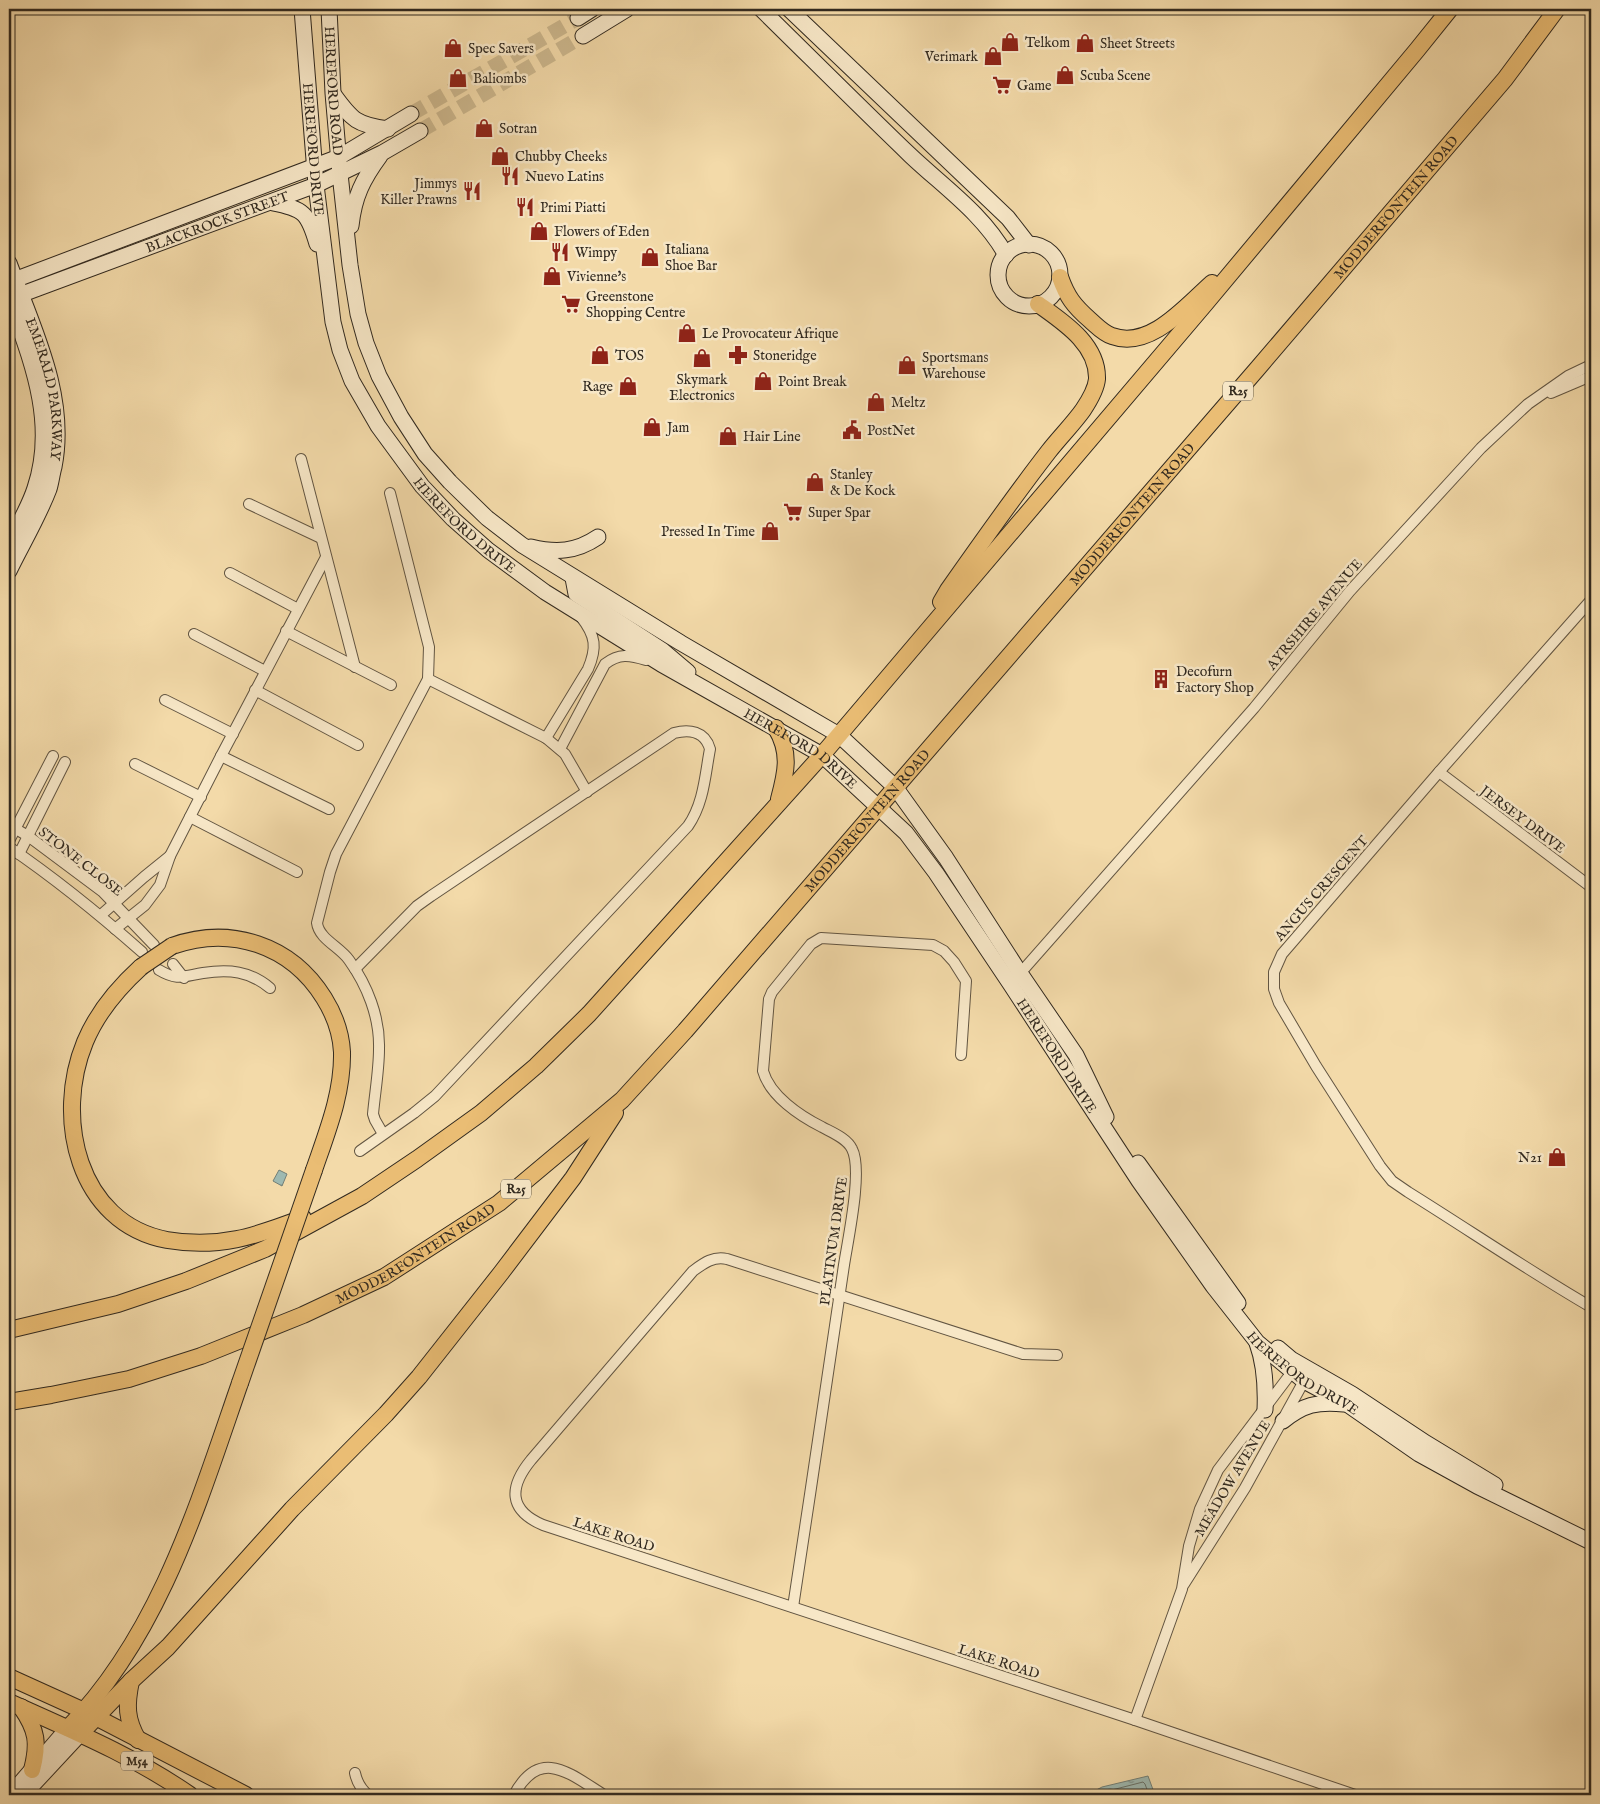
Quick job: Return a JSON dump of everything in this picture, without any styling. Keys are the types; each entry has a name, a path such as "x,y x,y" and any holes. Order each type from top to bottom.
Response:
{"main road":[{"path":"9,1330 118,1304 186,1281 265,1249 362,1196 481,1113 536,1066 589,1014 822,755 1256,243 1450,9"},
{"name":"MODDERFONTEIN ROAD","path":"9,1402 129,1379 201,1356 303,1315 384,1276 499,1203 622,1100 685,1031 1258,368 1505,78 1557,9"},
{"path":"1060,277 1073,305 1102,331 1112,336 1127,338 1144,336 1159,328 1177,314 1256,243"},
{"path":"924,634 948,590 1014,497 1050,449 1083,410 1094,392 1097,380 1094,357 1079,337 1038,304"},
{"path":"776,728 785,746 786,760 783,785 777,804"},
{"path":"90,1715 145,1626 161,1594 202,1491 240,1383 314,1170 331,1120 341,1074 342,1051 338,1029 330,1008 305,972 285,956 260,944 235,938 208,938 188,940 141,960 96,1018 85,1042 73,1082 72,1130 76,1151 82,1170 105,1205 120,1219 138,1230 167,1240 199,1243 230,1242 276,1229 362,1196"},
{"path":"74,1731 168,1647 292,1509 386,1414 501,1273 573,1178 622,1100"},
{"name":"M54","path":"9,1677 90,1715 246,1795"},
{"path":"131,1682 128,1700 128,1720 138,1740"},
{"path":"15,1704 32,1724 35,1734 36,1755 32,1770"},
{"name":"M54","path":"15,1704 133,1759 190,1795"}],"street":[{"name":"HEREFORD DRIVE","path":"302,9 316,185 333,322 340,350 352,381 378,426 422,486 453,519 488,550 545,592 661,664 822,755 878,806 906,833 1076,1055 1109,1122 1260,1332 1301,1372 1352,1394 1426,1443 1488,1480 1540,1516"},
{"name":"HEREFORD ROAD","path":"329,9 333,94 340,174"},
{"path":"578,18 592,9"},
{"path":"583,36 627,9"},
{"path":"760,9 913,157 973,211 990,229 1006,255"},
{"path":"789,9 1008,218 1029,245"},
{"path":"333,94 355,120 368,126 388,129"},
{"name":"BLACKROCK STREET","path":"12,281 339,156 411,114"},
{"name":"BLACKROCK STREET","path":"12,298 272,203 316,185 382,153 420,130"},
{"path":"350,264 352,220 357,196 365,179 382,153"},
{"name":"HEREFORD DRIVE","path":"340,174 350,264 358,314 366,342 379,376 401,417 425,454 450,482 487,518 522,545 681,643 839,734 895,787 946,858 1016,979 1139,1181 1213,1286 1257,1342 1419,1454 1477,1486 1591,1542"},
{"path":"272,203 294,207 306,217 314,234 330,294"},
{"path":"1037,245 1054,257 1059,266 1060,277 1058,287 1052,296 1033,306 1014,302 1006,296 998,279 998,269 1006,255 1016,247 1037,245"},
{"name":"EMERALD PARKWAY","path":"9,263 12,298 37,380 42,406 44,447 35,488 9,543"},
{"name":"EMERALD PARKWAY","path":"9,571 50,488 56,455 58,426 55,397 48,369 12,298"},
{"name":"AYRSHIRE AVENUE","path":"1016,979 1254,708 1350,591 1481,448 1528,404 1568,376 1591,365"},
{"name":"AYRSHIRE AVENUE","path":"1528,404 1591,376"},
{"path":"301,459 355,667"},
{"path":"383,1134 373,1114 379,1050 374,1010 355,969 342,951 321,934 317,923 336,854 428,680 429,647 390,493"},
{"path":"248,504 321,538"},
{"path":"522,545 555,552 582,546 598,537"},
{"path":"116,929 153,896 160,884 170,856 326,557"},
{"path":"230,573 298,609"},
{"path":"573,578 576,594 662,650 686,670 698,685"},
{"name":"ANGUS CRESCENT","path":"1590,603 1439,772 1282,954 1274,972 1274,989 1279,1002 1316,1066 1380,1166 1392,1181 1514,1258 1534,1274 1591,1307"},
{"path":"546,738 588,669 593,653 593,638 589,628 578,613"},
{"path":"286,631 391,685"},
{"path":"194,634 265,671"},
{"path":"560,749 604,664 612,658 622,655 661,664"},
{"path":"428,680 546,738 560,749 569,760 587,792"},
{"path":"255,690 358,745"},
{"path":"165,700 232,734"},
{"path":"355,969 417,906 674,733 685,730 693,731 701,735 708,742 710,749 701,801 696,815 688,826 435,1096 360,1151"},
{"path":"9,841 12,827 53,756"},
{"path":"221,756 329,809"},
{"path":"19,854 65,762"},
{"path":"135,764 201,797"},
{"name":"JERSEY DRIVE","path":"1439,772 1591,887"},
{"path":"190,817 297,872"},
{"name":"STONE CLOSE","path":"12,827 28,836 114,902 154,945"},
{"path":"9,847 58,881 101,915 116,929 141,960"},
{"path":"101,915 170,856"},
{"name":"PLATINUM DRIVE","path":"793,1606 855,1189 856,1159 852,1147 840,1136 808,1120 774,1093 766,1080 763,1072 769,999 772,992 811,944 821,938 933,945 944,951 954,962 966,981 961,1055"},
{"path":"173,964 184,978"},
{"path":"159,970 168,976 184,978 214,971 238,972 258,978 270,988"},
{"name":"LAKE ROAD","path":"1057,1355 1023,1354 727,1258 710,1259 693,1272 531,1460 521,1473 516,1485 515,1496 524,1514 537,1523 793,1606 1356,1795"},
{"path":"1257,1342 1262,1356 1265,1378 1265,1410"},
{"name":"MEADOW AVENUE","path":"1135,1720 1182,1589 1189,1546 1200,1509 1218,1470 1277,1393 1301,1372"},
{"name":"MEADOW AVENUE","path":"1182,1589 1245,1488 1283,1421 1301,1372"},
{"path":"1283,1421 1308,1405 1348,1404"},
{"path":"10,1795 32,1770 74,1731"},
{"path":"23,1795 74,1731"},
{"path":"514,1795 529,1774 537,1769 548,1767 569,1773 604,1795"},
{"path":"355,1773 356,1780 368,1795"}],"water":[{"path":"279,1170 287,1174 282,1186 273,1181"},
{"path":"1148,1776 1155,1795 1087,1795 1102,1787"}],"tunnel":[{"path":"411,114 578,18"},
{"path":"420,131 583,36"}],"place":[{"name":"Telkom","path":"1010,42"},
{"name":"Sheet Streets","path":"1085,43"},
{"name":"Spec Savers","path":"453,48"},
{"name":"Verimark","path":"993,56"},
{"name":"Scuba Scene","path":"1065,75"},
{"name":"Baliombs","path":"458,78"},
{"name":"Game","path":"1002,85"},
{"name":"Sotran","path":"484,128"},
{"name":"Chubby Cheeks","path":"500,156"},
{"name":"Nuevo Latins","path":"510,176"},
{"name":"Jimmys Killer Prawns","path":"472,191"},
{"name":"Primi Piatti","path":"525,207"},
{"name":"Flowers of Eden","path":"539,231"},
{"name":"Wimpy","path":"560,252"},
{"name":"Italiana Shoe Bar","path":"650,257"},
{"name":"Vivienne's","path":"552,276"},
{"name":"Greenstone Shopping Centre","path":"571,304"},
{"name":"Le Provocateur Afrique","path":"687,333"},
{"name":"TOS","path":"600,355"},
{"name":"Stoneridge","path":"738,355"},
{"name":"Skymark Electronics","path":"702,358"},
{"name":"Sportsmans Warehouse","path":"907,365"},
{"name":"Point Break","path":"763,381"},
{"name":"Rage","path":"628,386"},
{"name":"Meltz","path":"876,402"},
{"name":"Jam","path":"652,427"},
{"name":"PostNet","path":"852,430"},
{"name":"Hair Line","path":"728,436"},
{"name":"Stanley & De Kock","path":"815,482"},
{"name":"Super Spar","path":"793,512"},
{"name":"Pressed In Time","path":"770,531"},
{"name":"Decofurn Factory Shop","path":"1161,679"},
{"name":"N21","path":"1557,1157"}]}
